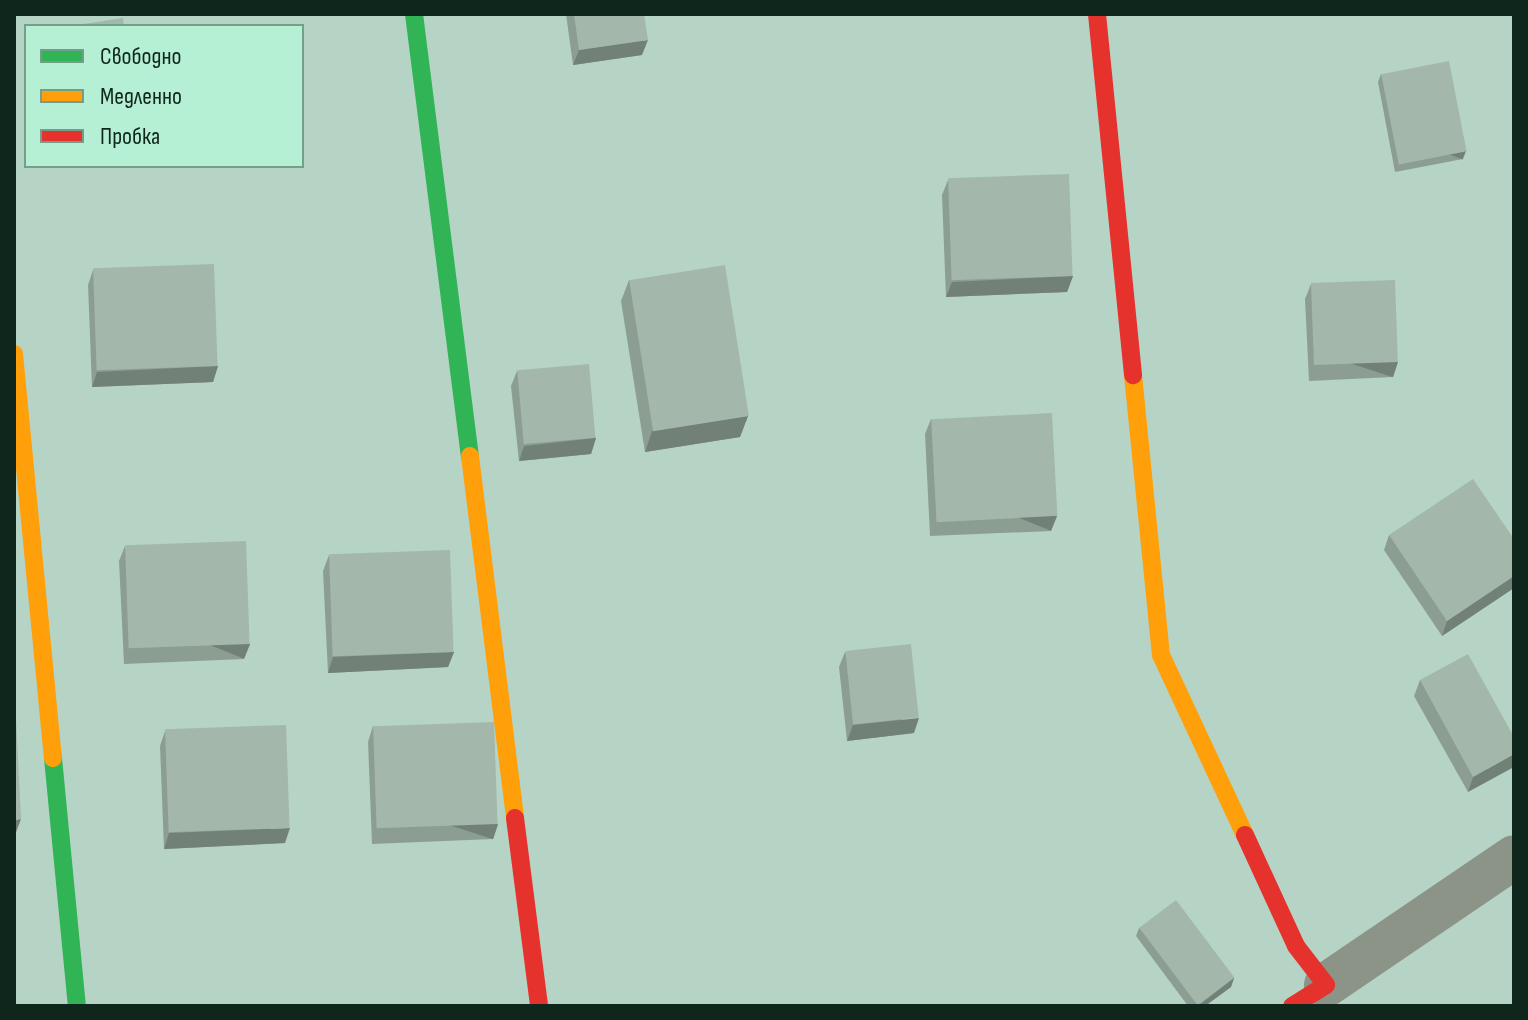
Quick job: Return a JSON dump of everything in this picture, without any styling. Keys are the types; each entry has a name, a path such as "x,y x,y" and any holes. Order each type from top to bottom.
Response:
{"street":[{"path":"414,14 539,1006"},
{"path":"1097,14 1161,655 1296,946 1309,995 1514,857"},
{"path":"14,354 77,1006"}],"building":[{"path":"574,14 644,14 648,40 579,50"},
{"path":"123,18 124,24 83,24"},
{"path":"1449,61 1467,151 1399,164 1381,74"},
{"path":"1069,174 1073,276 952,280 948,178"},
{"path":"214,264 218,366 97,370 93,268"},
{"path":"725,265 749,416 653,431 629,280"},
{"path":"1395,280 1398,362 1314,365 1311,283"},
{"path":"589,364 595,438 524,444 517,370"},
{"path":"1052,413 1057,516 937,522 931,419"},
{"path":"1473,479 1514,539 1514,576 1447,621 1389,535"},
{"path":"246,541 250,644 129,648 125,545"},
{"path":"450,550 454,652 333,656 329,554"},
{"path":"911,644 919,718 853,724 845,651"},
{"path":"1468,654 1514,737 1514,754 1473,777 1420,680"},
{"path":"14,717 21,819 14,820"},
{"path":"494,722 498,824 377,828 373,726"},
{"path":"286,725 290,828 169,832 165,729"},
{"path":"1176,900 1234,977 1198,1005 1139,928"}],"traffic: fast":[{"path":"414,14 470,456"},
{"path":"53,758 77,1006"}],"traffic: slow":[{"path":"14,354 53,758"},
{"path":"1133,375 1161,655 1245,835"},
{"path":"470,456 515,818"}],"traffic: jam":[{"path":"1097,14 1133,375"},
{"path":"515,818 539,1006"},
{"path":"1245,835 1296,946 1326,985 1292,1006"}]}
